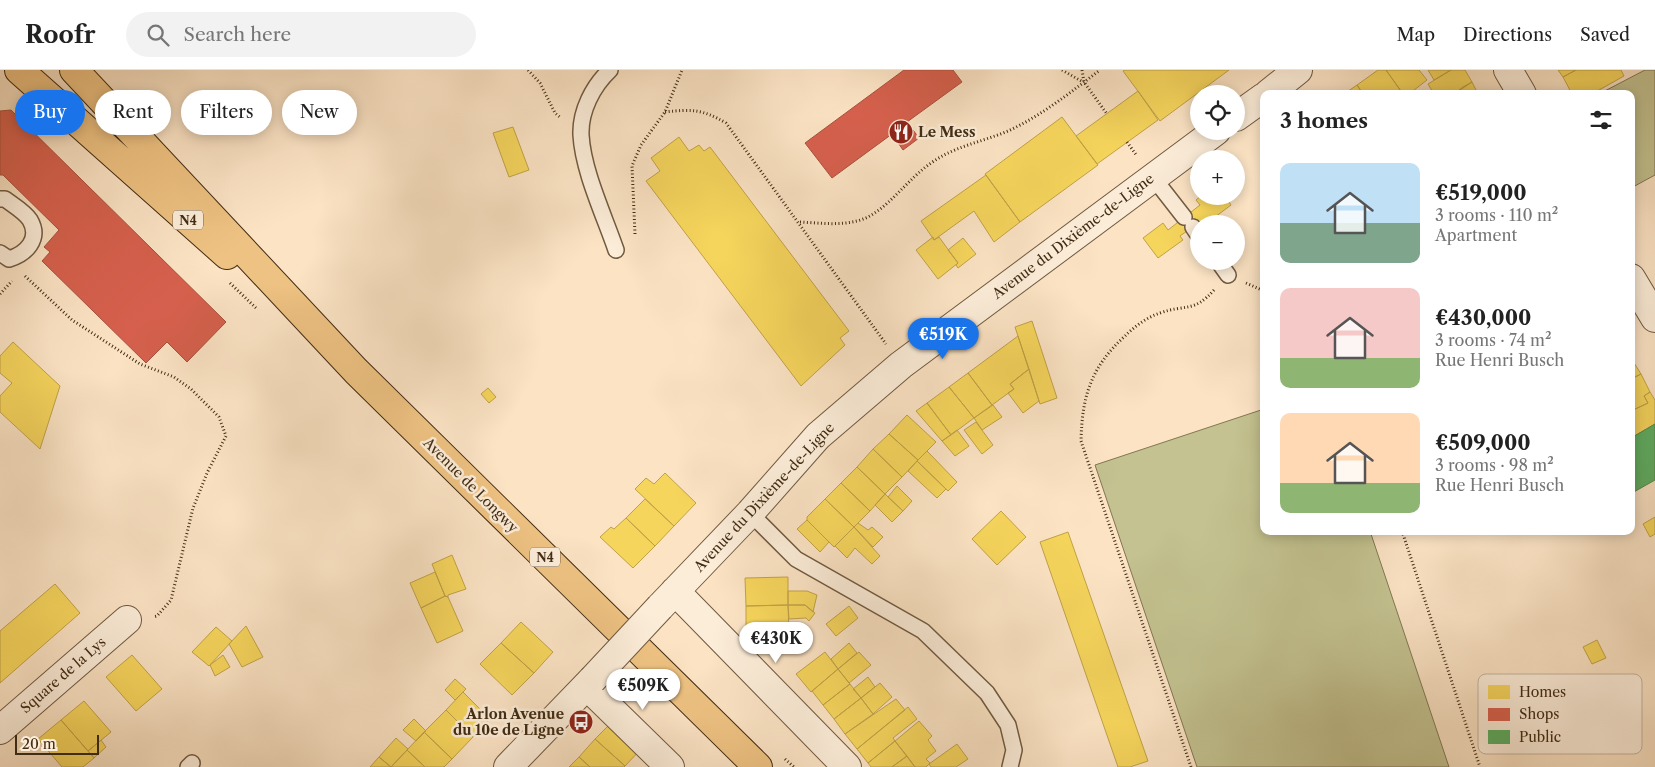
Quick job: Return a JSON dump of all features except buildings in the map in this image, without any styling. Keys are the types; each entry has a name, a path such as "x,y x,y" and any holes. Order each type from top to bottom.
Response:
{"main road":[{"name":"N4","path":"19,70 356,371"},
{"name":"N4","path":"74,70 356,371"},
{"name":"Avenue de Longwy","path":"356,371 758,767"}],"street":[{"path":"1273,90 1298,70"},
{"path":"1508,70 1520,90"},
{"path":"1245,110 1260,100"},
{"name":"Avenue du Dixième-de-Ligne","path":"508,767 750,513 818,436 901,365 1152,176 1203,140"},
{"path":"1635,285 1655,318"},
{"path":"668,599 847,767"},
{"name":"Square de la Lys","path":"0,730 127,620"},
{"path":"589,683 670,767"}],"lane":[{"path":"610,70 599,81 586,106 581,134 586,163 616,250"},
{"path":"1152,176 1190,224"},
{"path":"0,199 5,199 29,219 34,233 29,247 22,255 4,256"},
{"path":"1225,270 1228,274"},
{"path":"750,513 796,560 923,631 987,693 1008,725 1014,750 1010,767"}],"path":[{"path":"528,70 540,83 555,113 581,134"},
{"path":"635,240 632,166 641,146 665,112 682,70"},
{"path":"1062,70 1084,82 1107,114"},
{"path":"1082,70 1084,82"},
{"path":"800,222 844,223 867,217 887,204 908,181 932,162 965,144 1007,131 1036,116 1100,70"},
{"path":"665,112 687,110 708,112 726,123 800,222 901,365"},
{"path":"4,256 72,320 140,364 174,377 191,389 219,416 226,436 207,473 193,508 171,600 157,616 127,620"},
{"path":"1191,767 1081,441 1082,415 1090,379 1107,352 1132,329 1159,313 1202,304 1228,274"},
{"path":"1403,535 1480,767"}],"shaded area":[{"path":"1645,70 1655,70 1655,175 1635,186 1635,90 1607,90"},
{"path":"1260,410 1260,535 1371,535 1449,767 1197,767 1095,465"}],"place":[{"name":"Le Mess","path":"901,132"},
{"name":"Arlon Avenue du 10e de Ligne","path":"581,722"}]}
